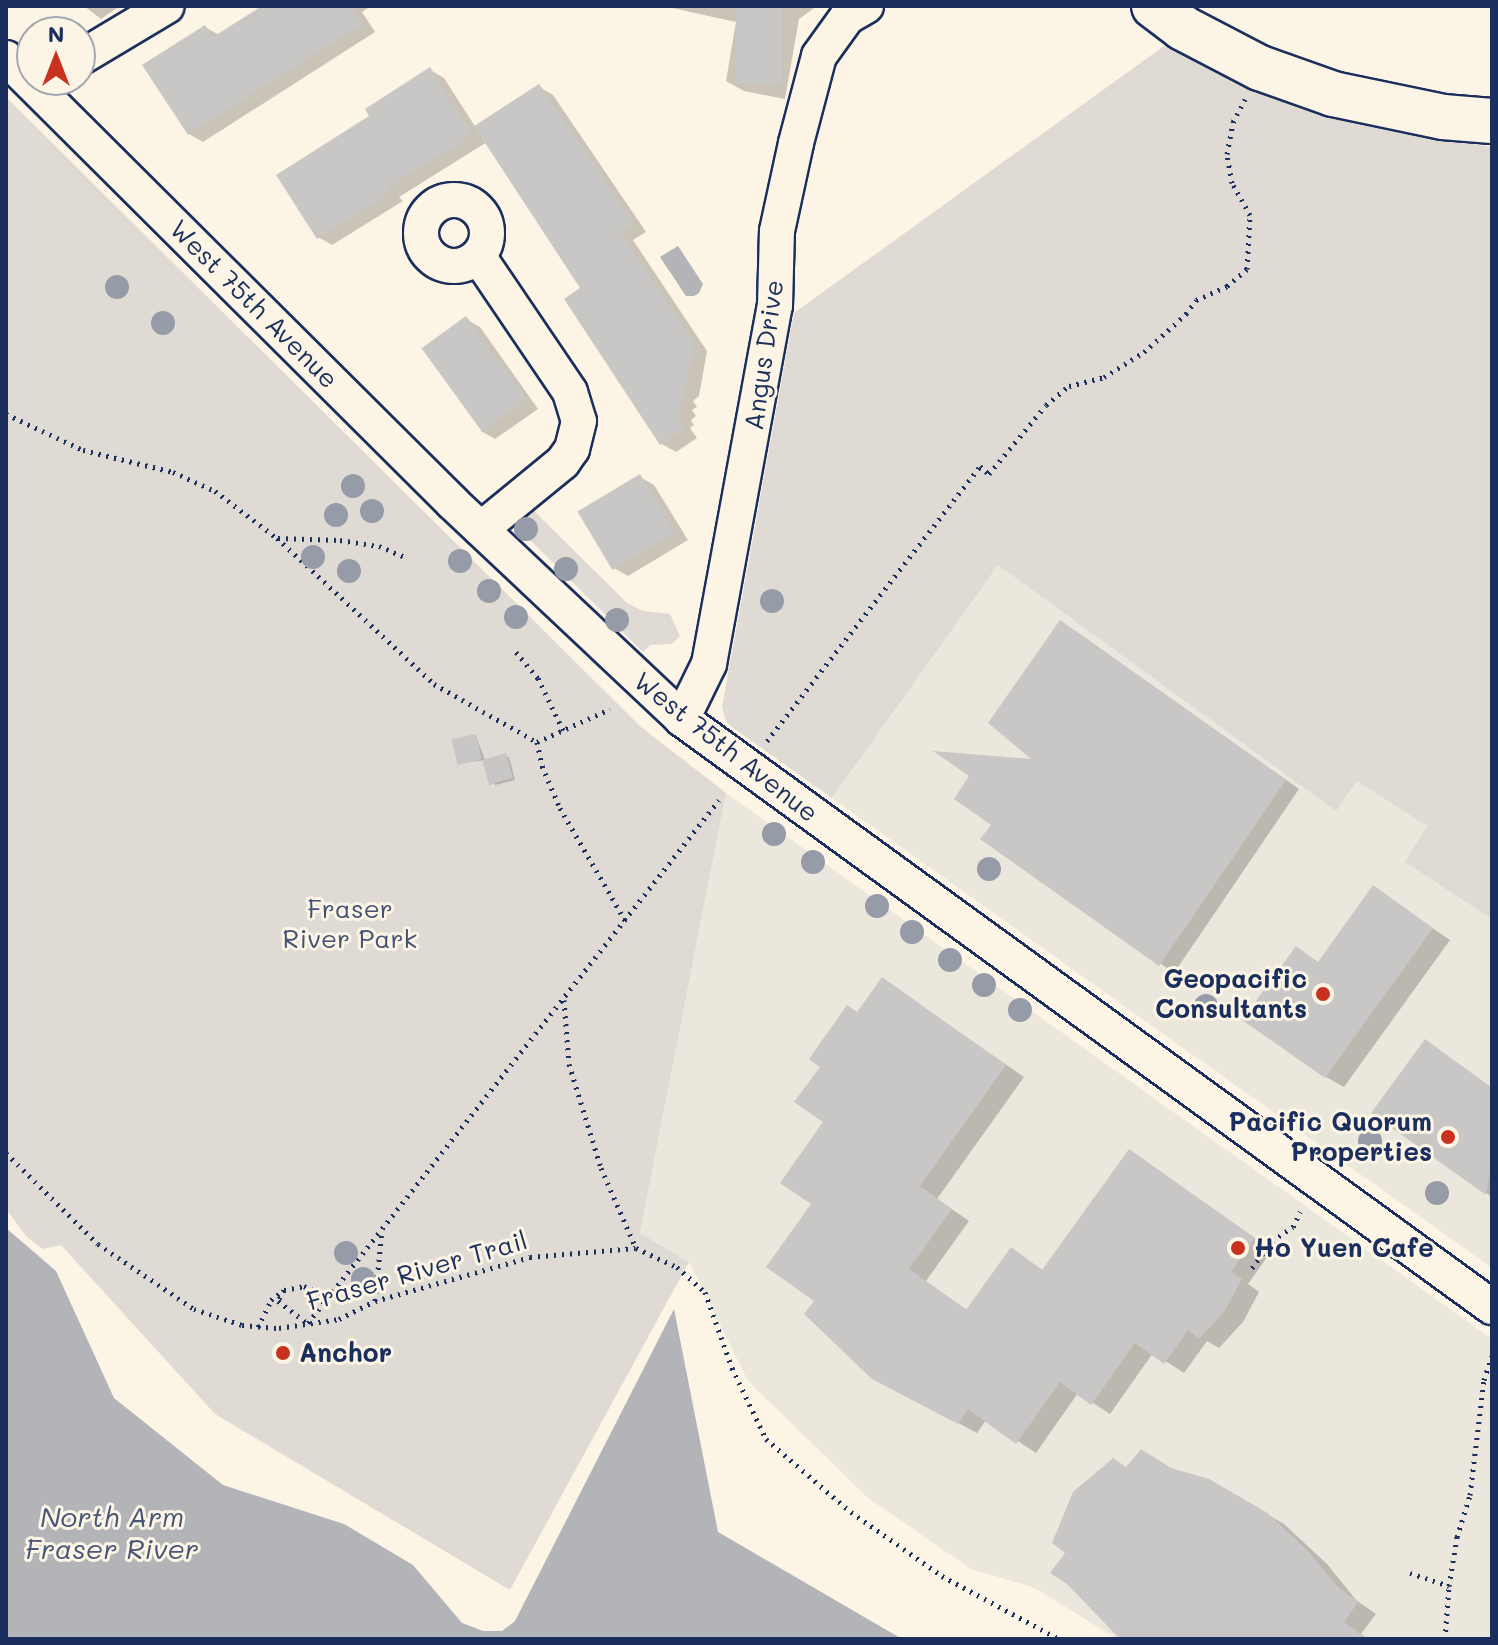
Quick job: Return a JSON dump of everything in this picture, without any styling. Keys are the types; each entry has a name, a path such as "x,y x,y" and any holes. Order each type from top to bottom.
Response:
{"main road":[{"path":"1154,6 1183,28 1260,68 1333,94 1443,117 1492,121"}],"street":[{"path":"96,48 167,6"},
{"name":"Angus Drive","path":"682,719 709,664 773,319 777,231 796,143 819,56 847,17 866,6"},
{"name":"West 75th Avenue","path":"52,96 481,529 682,719 1492,1307"},
{"path":"478,256 570,392 579,421 572,449 563,462 481,529"}],"path":[{"path":"767,741 980,466 989,474 1046,405 1069,386 1104,377 1144,352 1186,314 1196,300 1227,286 1247,269 1250,215 1232,183 1227,154 1233,122 1246,99"},
{"path":"6,414 83,450 173,472 215,491 277,538 434,684 537,742 542,766 560,808 626,922"},
{"path":"277,538 340,540 379,546 403,556"},
{"path":"516,652 538,678 563,730"},
{"path":"537,742 610,709"},
{"path":"284,1290 278,1301 308,1324 719,800"},
{"path":"564,999 569,1064 601,1168 636,1248"},
{"name":"Fraser River Trail","path":"6,1153 98,1244 194,1309 258,1327 339,1319 375,1301 530,1257 636,1248 677,1267 705,1292 732,1368 766,1439 851,1512 942,1576 1059,1639"},
{"path":"1252,1268 1272,1241 1293,1227 1300,1212"},
{"path":"375,1301 382,1228"},
{"path":"258,1327 271,1300 284,1290 304,1286 329,1297"},
{"path":"1445,1639 1457,1537 1470,1495 1484,1380 1492,1356"},
{"path":"1410,1573 1449,1586"}],"shaded area":[{"path":"1004,556 1492,867 1492,1268 832,798"},
{"path":"726,793 1492,1339 1492,1639 1117,1639 1035,1588 971,1569 867,1497 748,1381 689,1262 640,1233"}],"green space":[{"path":"1164,46 1217,73 1296,103 1401,133 1492,147 1492,919 1405,862 1427,826 1357,781 1336,811 998,565 832,798 729,725 725,718 722,707 794,313"},
{"name":"Fraser River Park","path":"6,97 641,727 726,793 640,1233 689,1262 510,1590 215,1414 61,1245 43,1249 27,1237 6,1209"},
{"path":"529,506 627,603 643,611 670,614 680,636 672,644 650,645 643,652 520,530 522,513"}],"water":[{"path":"678,246 703,284 694,296 686,296 660,257"},
{"name":"North Arm Fraser River","path":"6,1228 56,1271 114,1398 223,1485 344,1524 413,1565 462,1623 483,1631 502,1631 515,1621 674,1309 718,1532 902,1639 6,1639"}],"building":[{"path":"262,6 351,6 362,24 188,135 142,65 205,25 213,37"},
{"path":"736,6 782,6 782,83 736,83"},
{"path":"430,67 472,135 387,188 390,193 317,239 276,175 369,116 365,109"},
{"path":"539,84 634,223 620,232 694,342 686,388 681,392 685,398 680,402 683,408 678,412 681,417 677,419 684,429 660,445 564,299 580,288 474,126"},
{"path":"466,316 527,399 482,432 422,348"},
{"path":"640,474 675,532 612,570 577,512"},
{"path":"1060,620 1286,780 1159,966 980,839 991,825 954,799 969,776 933,751 1031,759 988,723"},
{"path":"476,734 482,759 457,765 452,740"},
{"path":"506,753 513,778 489,785 482,760"},
{"name":"Geopacific Consultants","path":"1373,885 1433,928 1325,1078 1242,1020 1296,946 1318,962"},
{"path":"882,977 1006,1065 920,1186 952,1209 909,1269 966,1310 1011,1247 1042,1270 1129,1149 1255,1238 1231,1272 1242,1279 1224,1312 1199,1339 1188,1330 1164,1364 1135,1343 1091,1405 1060,1382 1016,1444 968,1409 958,1424 872,1379 804,1314 814,1301 766,1267 811,1204 780,1183 823,1122 794,1102 820,1067 809,1059 847,1005 857,1012"},
{"name":"Pacific Quorum Properties","path":"1425,1039 1492,1088 1492,1161 1486,1195 1371,1113"},
{"path":"1141,1449 1171,1468 1209,1479 1266,1512 1308,1551 1338,1587 1358,1602 1344,1622 1367,1639 1120,1639 1067,1584 1050,1573 1065,1553 1052,1543 1073,1492 1113,1458 1126,1467"}],"place":[{"name":"Geopacific Consultants","path":"1323,994"},
{"name":"Pacific Quorum Properties","path":"1448,1137"},
{"name":"Ho Yuen Cafe","path":"1238,1248"},
{"name":"Anchor","path":"283,1353"}]}
